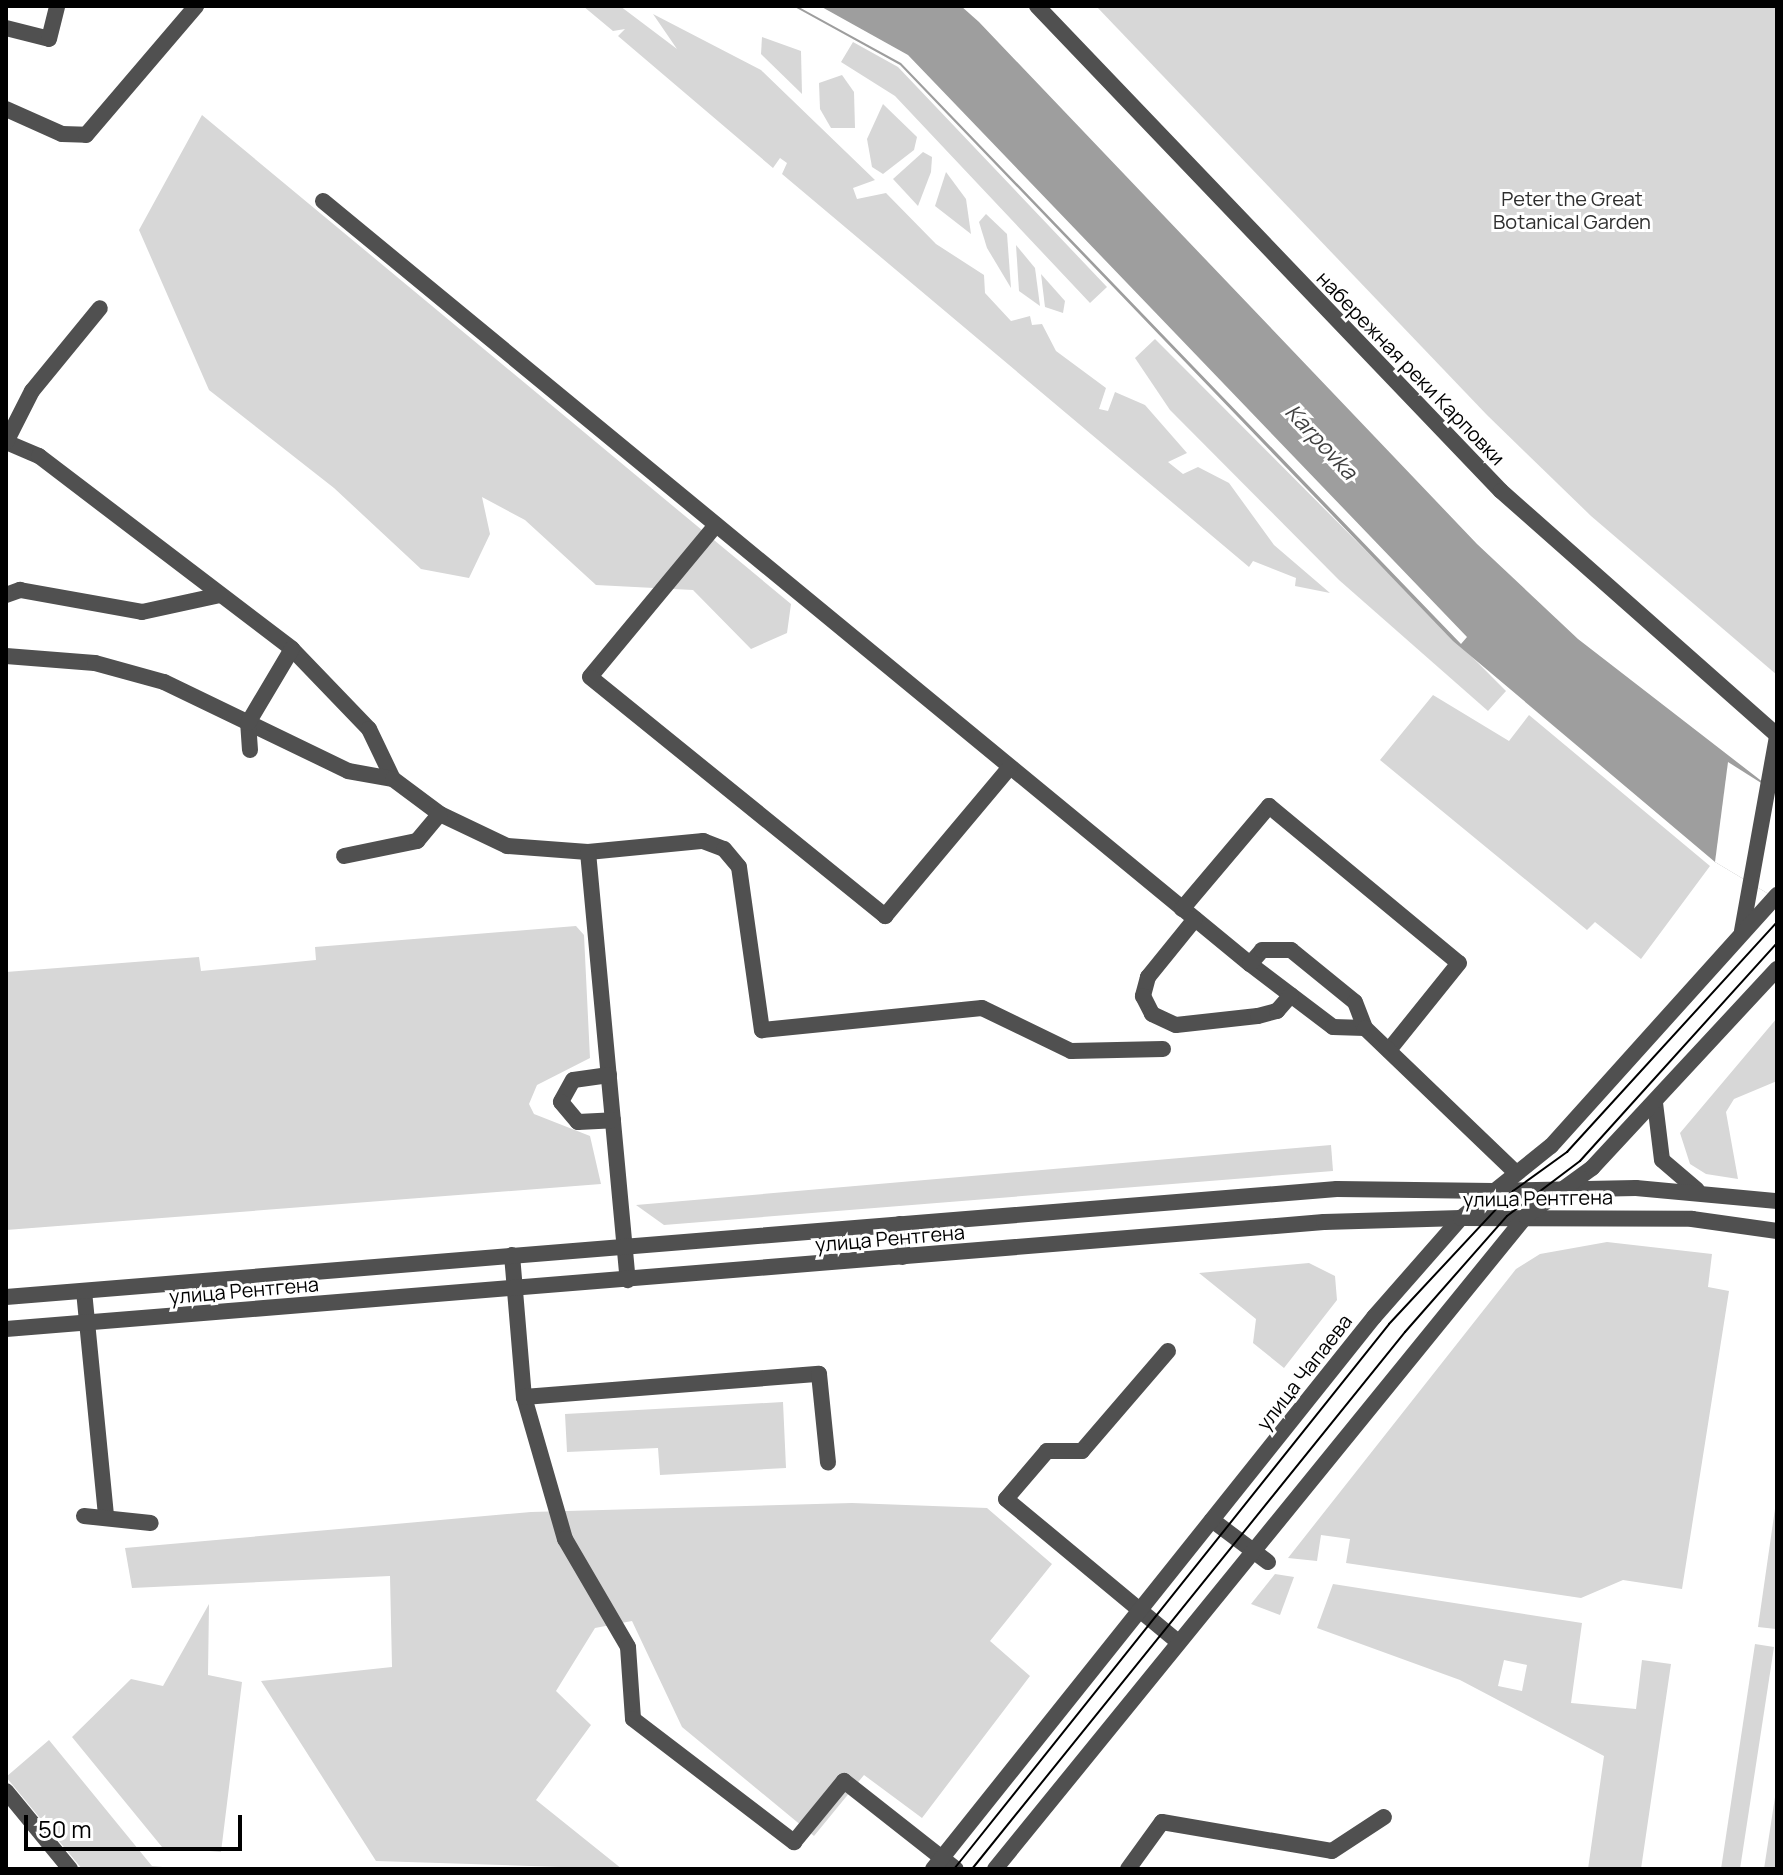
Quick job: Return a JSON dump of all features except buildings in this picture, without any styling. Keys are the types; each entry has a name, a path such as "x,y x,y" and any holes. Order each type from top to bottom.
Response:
{"street":[{"path":"6,28 49,39 57,6"},
{"path":"6,109 62,134 86,135 196,6"},
{"name":"набережная реки Карповки","path":"1037,6 1501,491 1777,736"},
{"path":"323,201 1250,964 1333,1027 1365,1028"},
{"path":"100,308 32,391 6,442 39,456 292,649 369,729 393,779"},
{"path":"716,525 590,677 885,916 1010,767"},
{"path":"6,595 20,590 142,612 220,595"},
{"path":"250,750 248,723 292,649"},
{"path":"6,656 95,663 164,682 348,771 393,779 440,814 507,846 588,852 703,841 724,849 739,867 762,1030 982,1008 1071,1051 1163,1049"},
{"name":"улица Чапаева","path":"1742,932 1777,736"},
{"path":"1291,995 1277,1011 1258,1016 1176,1025 1152,1014 1143,996 1148,977 1188,914 1269,806 1459,963 1389,1050"},
{"path":"344,856 417,841 440,814"},
{"path":"588,852 628,1280"},
{"name":"улица Чапаева","path":"937,1863 1212,1520 1461,1218 1551,1146 1775,896"},
{"path":"1250,964 1262,950 1291,950 1355,1002 1365,1028 1515,1172"},
{"path":"995,1869 1250,1549 1526,1216 1560,1190 1655,1103 1777,969"},
{"path":"1757,988 1777,984"},
{"path":"609,1075 573,1080 561,1102 578,1122 613,1120"},
{"path":"1655,1103 1662,1160 1698,1191"},
{"name":"улица Рентгена","path":"6,1297 1337,1189 1698,1191 1777,1201"},
{"name":"улица Рентгена","path":"6,1329 1324,1222 1526,1216 1692,1219 1777,1231"},
{"path":"900,1224 903,1257"},
{"path":"512,1255 524,1397 565,1539 628,1647 633,1719 794,1842 844,1781 937,1863 956,1869"},
{"path":"84,1291 106,1514"},
{"path":"1168,1351 1082,1451 1047,1451 1006,1499 1177,1641"},
{"path":"524,1397 819,1374 828,1463"},
{"path":"84,1516 106,1514 151,1523"},
{"path":"1212,1520 1268,1562"},
{"path":"6,1791 70,1869"},
{"path":"1128,1869 1162,1822 1332,1851 1384,1817"}],"green space":[{"path":"583,6 620,6 677,49 653,14 761,70 875,180 853,188 857,199 886,193 936,244 984,275 985,293 1011,321 1030,316 1032,325 1042,324 1056,351 1106,388 1099,409 1108,411 1115,392 1145,405 1187,453 1168,462 1183,474 1198,467 1229,483 1274,545 1330,593 1295,586 1296,578 1253,561 1249,567 782,174 787,163 780,158 773,168 618,36 625,29 613,31"},
{"name":"Peter the Great Botanical Garden","path":"1096,6 1777,6 1777,675 1591,516 1487,415"},
{"path":"762,37 801,51 802,94 761,54"},
{"path":"853,42 898,67 1107,287 1090,303 895,96 841,62"},
{"path":"842,75 854,92 855,128 831,128 820,109 819,83"},
{"path":"883,104 917,137 914,150 883,174 872,167 867,139"},
{"path":"202,115 791,604 787,633 751,649 693,590 596,585 525,520 482,497 490,534 469,578 421,569 334,488 209,390 139,230"},
{"path":"923,152 932,157 931,172 918,206 893,179"},
{"path":"946,172 966,199 971,234 935,206"},
{"path":"986,214 1007,234 1011,288 987,248 979,222"},
{"path":"1016,245 1035,268 1040,306 1019,291"},
{"path":"1041,274 1065,301 1063,313 1045,307"},
{"path":"1155,339 1506,691 1488,711 1339,580 1170,410 1135,358"},
{"path":"1433,695 1509,741 1529,715 1710,866 1641,959 1595,922 1587,930 1380,760"},
{"path":"576,926 584,935 590,1058 537,1085 529,1104 534,1114 590,1136 601,1184 6,1230 6,972 199,957 201,971 316,960 315,947"},
{"path":"1777,1018 1777,1081 1734,1099 1726,1112 1738,1179 1706,1174 1690,1164 1680,1133"},
{"path":"1331,1145 1333,1171 664,1225 636,1205"},
{"path":"1607,1242 1712,1254 1708,1287 1729,1291 1682,1589 1623,1580 1581,1598 1346,1563 1350,1539 1321,1535 1317,1561 1288,1558 1516,1269 1540,1254"},
{"path":"1309,1263 1335,1276 1337,1300 1284,1368 1253,1343 1256,1319 1199,1273"},
{"path":"783,1402 786,1468 660,1475 658,1448 567,1452 565,1414"},
{"path":"1777,1495 1777,1624 1776,1629 1758,1627"},
{"path":"852,1503 987,1508 1052,1564 990,1641 1030,1676 922,1818 864,1775 814,1836 682,1727 632,1621 595,1628 556,1691 591,1725 536,1800 622,1869 376,1861 261,1681 392,1667 390,1576 132,1588 125,1548 531,1512"},
{"path":"1275,1574 1294,1577 1280,1615 1251,1604"},
{"path":"1333,1584 1582,1623 1571,1703 1636,1709 1642,1660 1671,1664 1641,1869 1588,1869 1604,1756 1460,1680 1317,1628","holes":["1504,1660 1527,1665 1522,1691 1498,1686"]},
{"path":"209,1604 208,1675 242,1682 221,1852 162,1847 72,1737 131,1679 163,1686"},
{"path":"1755,1644 1774,1647 1740,1869 1721,1869"},
{"path":"49,1740 152,1866 185,1869 82,1869 6,1777"},
{"path":"1777,1784 1777,1869 1764,1869"}],"water":[{"name":"Karpovka","path":"793,6 961,6 979,22 1477,544 1578,639 1777,793 1777,899 1715,862 1453,641 900,65"}],"pier":[{"path":"797,6 820,6 908,55 1467,637 1461,644 901,63"},
{"path":"1728,762 1777,793 1777,899 1715,862"}],"tram line":[{"path":"954,1869 1389,1324 1513,1191 1567,1152 1777,922"},
{"path":"972,1869 1405,1332 1507,1216 1580,1161 1777,943"}]}
